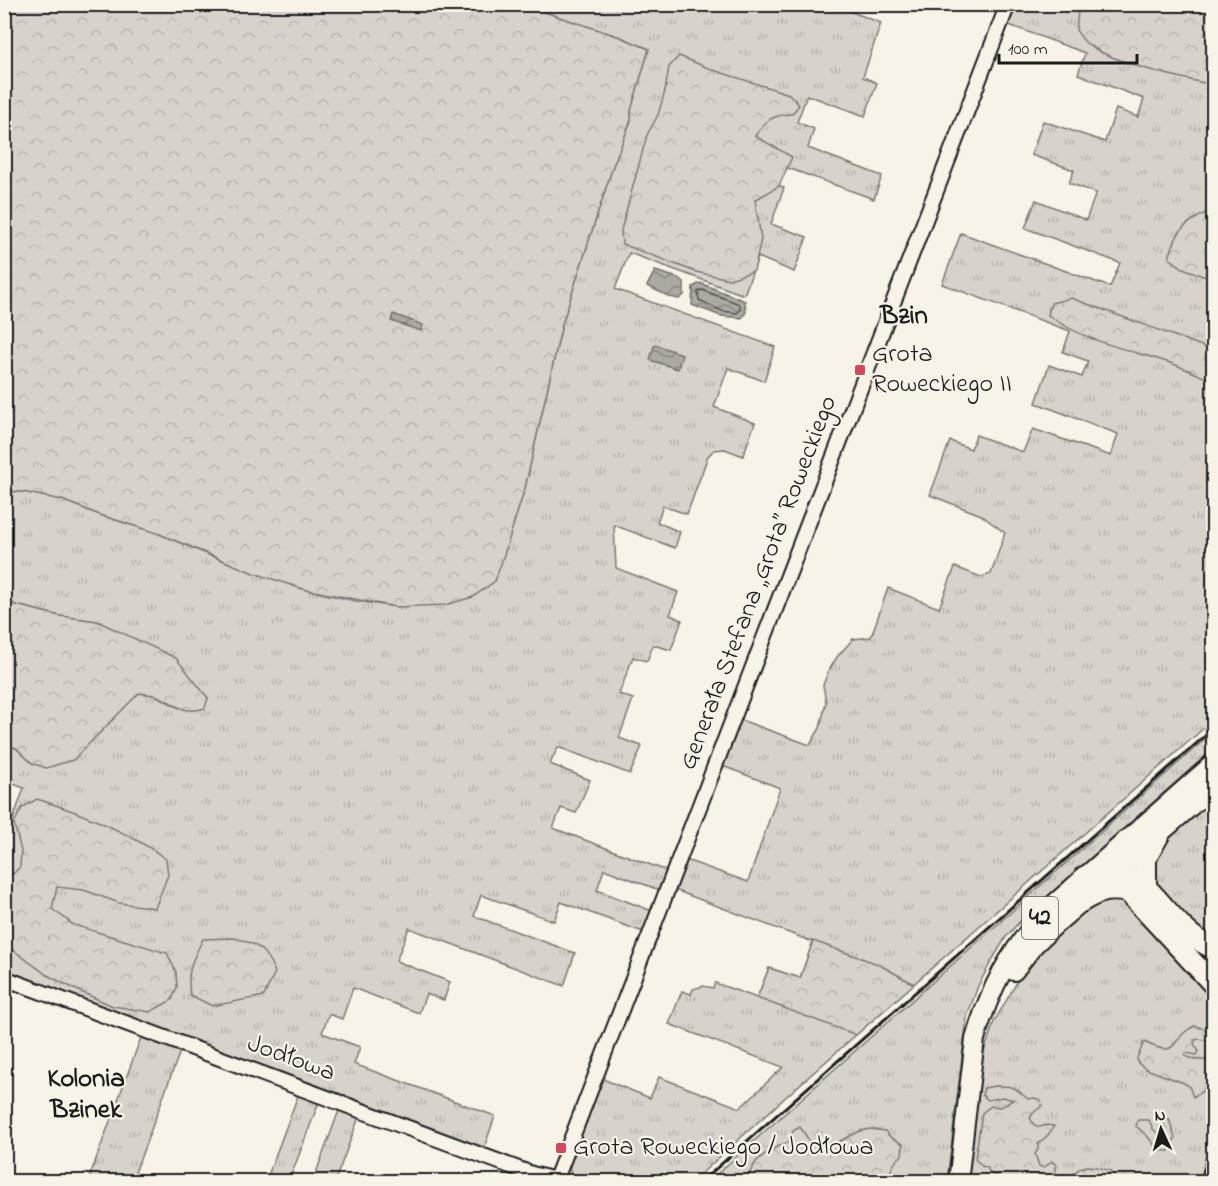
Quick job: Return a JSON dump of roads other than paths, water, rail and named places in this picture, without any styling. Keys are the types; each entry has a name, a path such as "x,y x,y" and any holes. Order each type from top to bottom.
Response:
{"highway":[{"path":"1137,890 1146,858 1160,833"},
{"path":"1117,870 1127,840"},
{"path":"1084,877 1102,869 1128,872 1137,890 1214,985"},
{"path":"1081,902 1094,894 1111,889 1137,890 1191,936 1214,948"},
{"path":"1212,1182 1214,1174"}],"main road":[{"name":"42","path":"958,1182 975,1039 980,1018 996,980 1026,933 1044,913 1214,763"},
{"name":"42","path":"968,1099 983,1039 997,1000 1013,972 1034,945 1214,786"}],"street":[{"name":"Generała Stefana „Grota” Roweckiego","path":"560,1180 661,902 1008,4"},
{"name":"Jodłowa","path":"4,978 532,1174 560,1180"}],"water":[{"path":"655,271 684,282 684,295 679,299 670,297 647,286"},
{"path":"700,283 745,301 746,312 742,318 721,316 692,305 693,287"},
{"path":"393,314 423,325 421,331 391,321"},
{"path":"656,345 682,354 678,369 650,360"}],"railway":[{"path":"701,1182 1214,728"}],"place":[{"name":"Grota Roweckiego II","path":"860,370"},
{"name":"Grota Roweckiego / Jodłowa","path":"561,1148"}],"district":[{"name":"Bzin","path":"904,316"},
{"name":"Kolonia Bzinek","path":"86,1094"}]}
